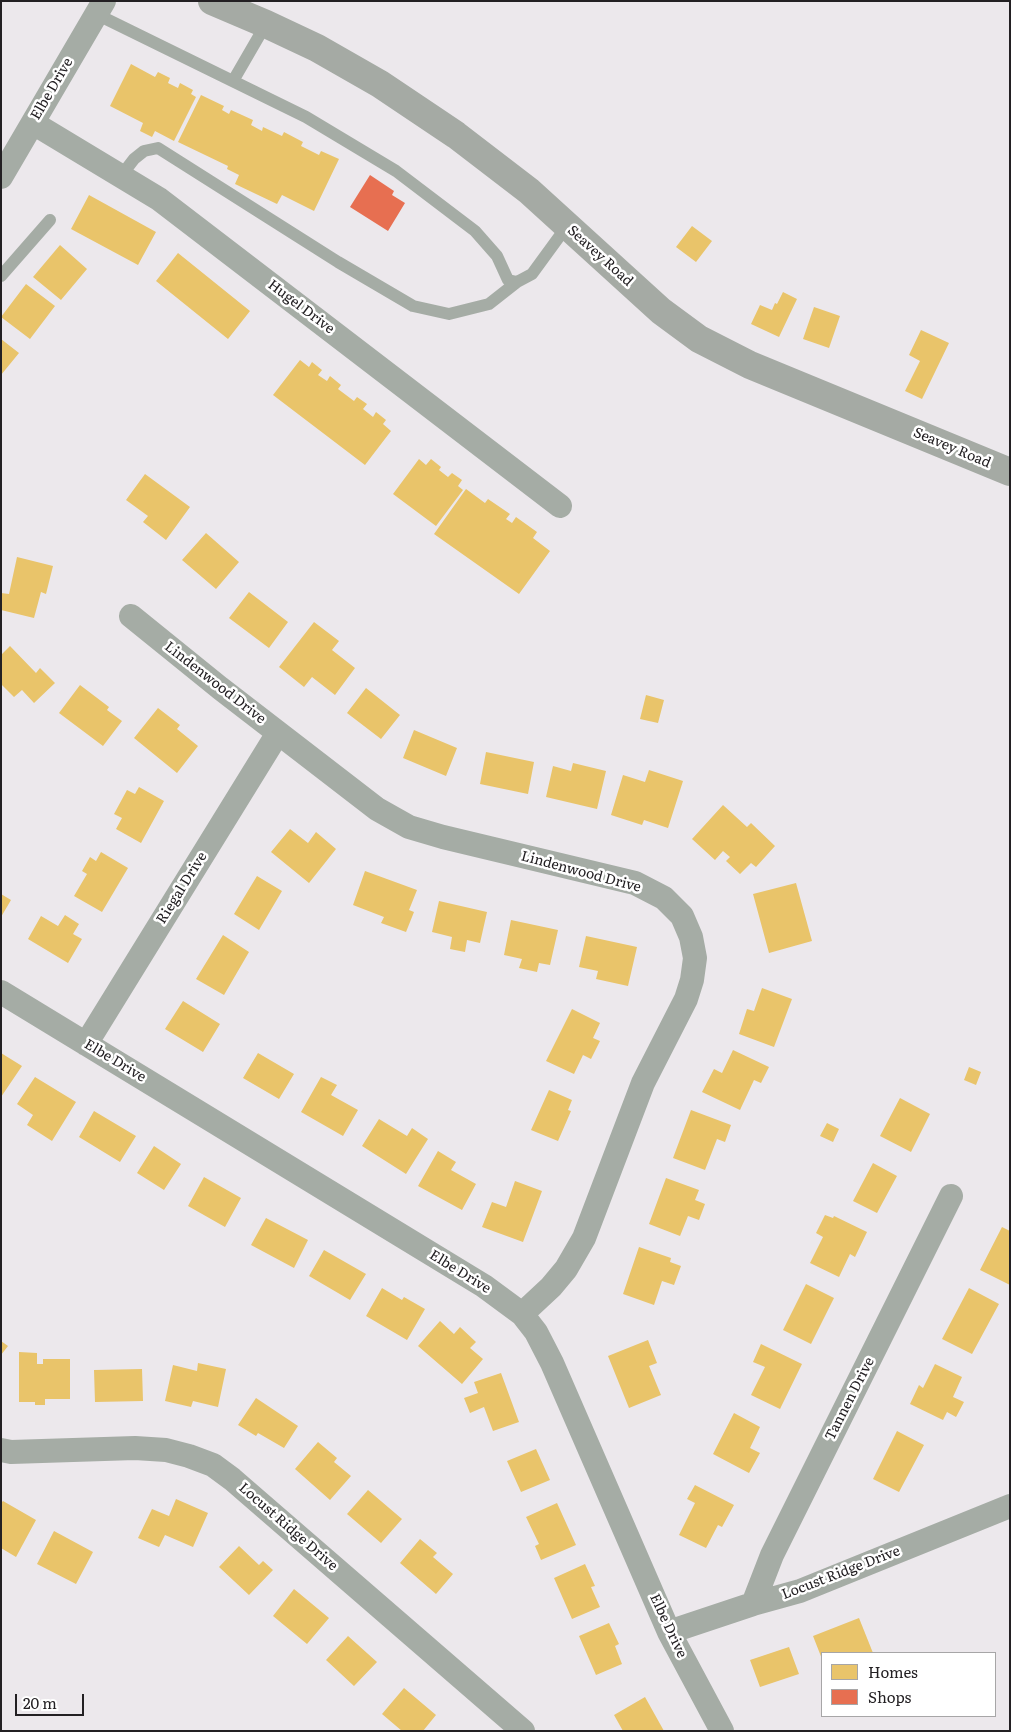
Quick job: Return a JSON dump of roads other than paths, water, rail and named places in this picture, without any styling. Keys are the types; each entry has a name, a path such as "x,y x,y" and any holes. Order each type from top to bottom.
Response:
{"street":[{"name":"Seavey Road","path":"212,1 317,48 380,84 448,130 529,191 662,310 699,339 750,365 1010,472"},
{"name":"Elbe Drive","path":"1,177 100,8"},
{"name":"Hugel Drive","path":"32,123 159,199 560,506"},
{"name":"Lindenwood Drive","path":"131,616 377,809 408,827 635,883 664,898 682,916 691,937 695,958 692,980 686,999 643,1083 584,1238 566,1269 551,1287 522,1314"},
{"name":"Riegal Drive","path":"86,1044 278,732"},
{"name":"Elbe Drive","path":"1,992 484,1286 522,1314 536,1332 552,1363 670,1632 722,1731"},
{"name":"Tannen Drive","path":"753,1604 772,1555 951,1196"},
{"name":"Locust Ridge Drive","path":"1,1450 11,1452 135,1448 166,1450 213,1465 232,1479 523,1731"},
{"name":"Locust Ridge Drive","path":"670,1632 753,1604 800,1591 1010,1506"}],"lane":[{"path":"100,8 234,82 306,117 396,171 476,231 498,256 508,280 517,282"},
{"path":"234,82 266,24"},
{"path":"121,176 134,159 144,151 158,148 338,262 413,306 449,314 489,304 517,282 532,274 567,226"},
{"path":"1,276 50,220"}]}
